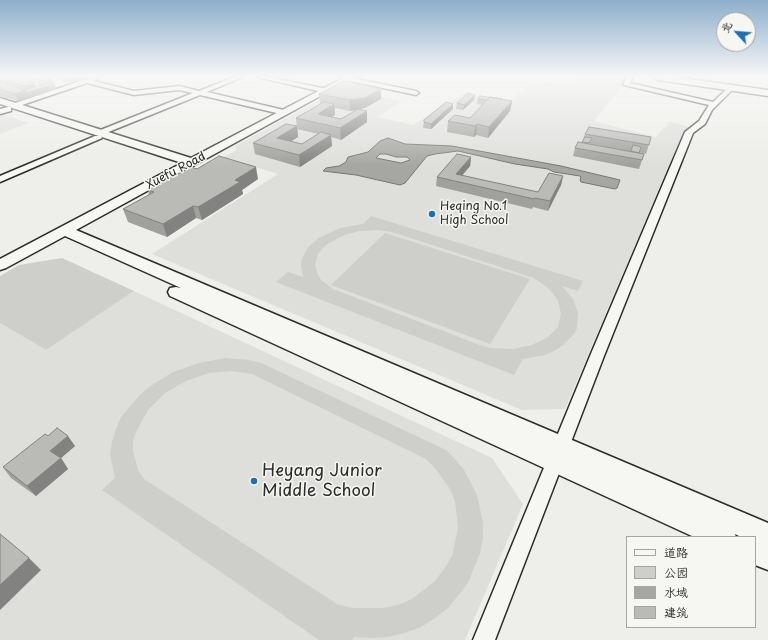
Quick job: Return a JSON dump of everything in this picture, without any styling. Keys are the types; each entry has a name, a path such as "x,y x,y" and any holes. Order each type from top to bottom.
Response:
{"street":[{"path":"4,107 189,164"},
{"path":"0,179 168,107"},
{"path":"259,107 285,113"},
{"name":"Xuefu Road","path":"0,265 297,107"},
{"path":"484,640 689,132 702,122 711,107"},
{"path":"59,234 558,454 768,536"},
{"path":"558,454 721,536"},
{"path":"756,551 768,557"}],"shaded area":[{"name":"Heqing No.1 High School","path":"307,107 393,107 378,117 413,125 442,107 606,107 594,121 656,137 669,122 690,127 684,130 565,409 522,410 152,254 278,174 223,157 237,150 235,146"},
{"path":"0,114 29,123 0,134"},
{"name":"Heyang Junior Middle School","path":"134,291 492,458 523,504 465,640 0,640 0,323 46,350"}],"green space":[{"path":"371,216 583,281 578,291 562,286 573,299 578,313 577,328 574,334 562,346 554,351 545,355 523,359 514,375 276,282 288,272 303,277 301,265 302,259 308,247 319,238 340,228 363,224","holes":["376,230 392,232 534,278 548,288 558,300 561,314 558,327 548,337 532,345 513,349 491,348 333,289 321,280 315,265 318,254 326,245 344,235 360,231"]},
{"path":"385,233 530,279 490,344 331,285"},
{"path":"62,258 134,291 46,350 0,323 0,276 19,265"},
{"path":"225,358 250,360 261,363 446,450 464,470 477,495 483,523 483,538 480,553 468,583 448,608 421,627 405,633 388,637 354,637 352,640 319,640 102,490 115,478 110,454 112,442 121,417 149,387 173,372 199,363","holes":["231,371 252,374 426,459 435,468 450,489 455,501 458,528 452,556 435,581 412,599 398,605 383,608 352,608 337,604 144,479 138,470 133,451 133,440 148,410 165,393 186,381 209,373"]}],"water":[{"path":"388,138 405,144 452,146 561,166 620,180 617,188 615,189 581,182 580,176 554,172 548,169 515,164 458,151 427,156 405,183 400,185 356,175 323,171 326,168 339,166 346,162 348,157 368,152 380,141","holes":["380,154 396,157 407,157 410,160 401,163 376,158"]}],"building":[{"path":"315,107 329,107 318,114 341,119 358,109 367,111 340,128 296,118"},
{"path":"440,107 450,107 431,124 424,122 424,120"},
{"path":"481,107 507,107 489,127 477,124 475,126 448,121 455,115 470,118"},
{"path":"286,124 297,126 277,138 302,144 321,132 331,135 299,155 253,143"},
{"path":"589,127 651,137 649,145 585,134"},
{"path":"585,137 592,138 589,143 582,142"},
{"path":"578,142 644,154 642,160 575,148"},
{"path":"633,145 641,147 639,153 631,151"},
{"path":"457,154 471,157 456,174 538,192 549,173 563,176 550,201 534,199 437,177"},
{"path":"219,156 256,167 235,180 240,182 198,207 193,206 163,224 123,209 154,192 148,190 191,167 197,169"},
{"path":"57,428 68,436 50,451 61,458 27,486 3,467 45,434 48,436"},
{"path":"0,534 29,558 0,585"}],"place":[{"name":"Heqing No.1 High School","path":"432,214"},
{"name":"Heyang Junior Middle School","path":"254,481"}]}
